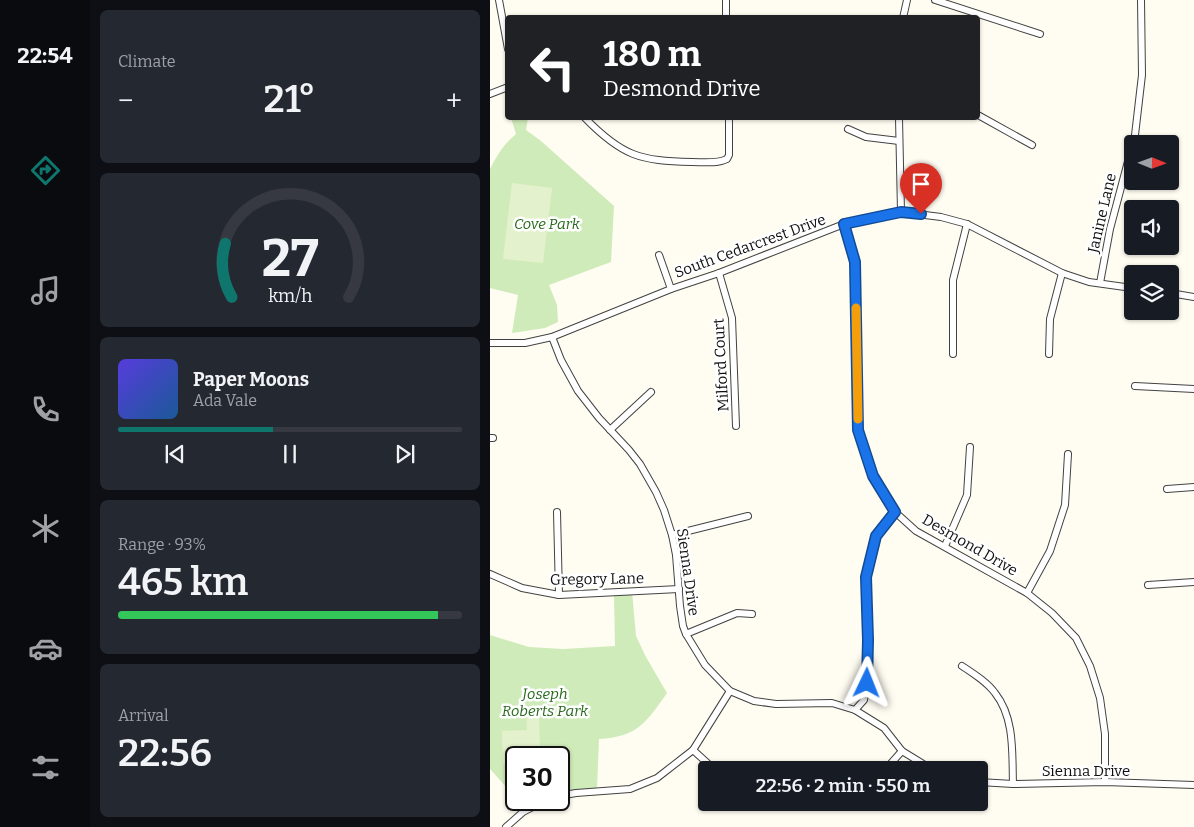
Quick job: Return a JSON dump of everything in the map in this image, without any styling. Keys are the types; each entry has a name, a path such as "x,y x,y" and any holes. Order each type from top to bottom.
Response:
{"street":[{"path":"499,0 505,33"},
{"path":"726,0 726,15"},
{"path":"904,15 907,0"},
{"path":"935,0 1040,34"},
{"name":"Janine Lane","path":"1100,284 1110,229 1134,135 1142,75 1141,0"},
{"path":"490,94 505,87"},
{"path":"980,116 1032,145"},
{"path":"587,120 610,142 632,155 659,161 718,162 727,159 730,149 729,120"},
{"path":"899,120 901,212"},
{"path":"848,129 866,136 899,141"},
{"name":"South Cedarcrest Drive","path":"490,343 525,343 552,337 671,289 720,273 844,224 901,212 940,217 967,224 1062,273 1100,284 1124,287"},
{"name":"Desmond Drive","path":"844,224 855,262 858,430 873,476 895,512 916,531 1027,593 1052,613 1076,638 1090,666 1100,698 1105,734 1105,782"},
{"path":"953,354 953,280 967,224"},
{"path":"659,255 671,289"},
{"name":"Milford Court","path":"720,273 732,318 736,426"},
{"path":"1049,354 1050,319 1062,273"},
{"path":"1179,295 1194,297"},
{"name":"Sienna Drive","path":"552,337 571,380 589,406 629,450 648,478 664,510 672,535 678,572 681,617 686,634 705,666 730,691 754,701 776,704 832,703 856,710 884,728 902,751 918,761"},
{"path":"1135,386 1194,389"},
{"path":"610,430 651,392"},
{"path":"945,546 967,495 970,447"},
{"path":"1027,593 1050,551 1065,505 1068,454"},
{"path":"1167,488 1194,487"},
{"path":"557,512 558,594"},
{"path":"856,710 864,700 867,683 866,577 876,536 895,512"},
{"path":"672,535 748,516"},
{"name":"Gregory Lane","path":"490,574 522,588 558,594 678,589"},
{"path":"1148,585 1194,582"},
{"path":"686,634 736,613 752,614"},
{"path":"962,666 980,678 996,694 1004,712 1011,732 1013,784"},
{"path":"570,794 630,789 658,778 693,750 730,691"},
{"path":"693,750 705,761"},
{"path":"893,761 902,751"},
{"name":"Sienna Drive","path":"988,783 1013,784 1105,782 1194,786"},
{"path":"506,827 525,811"}],"green space":[{"name":"Cove Park","path":"512,120 528,120 526,130 614,206 611,262 549,285 557,305 558,322 545,328 512,333 518,295 490,288 490,169 501,150 516,134"},
{"path":"512,183 552,188 543,263 503,259"},
{"name":"Joseph Roberts Park","path":"632,591 636,636 667,693 653,713 632,731 612,738 599,739 597,788 570,790 570,746 505,746 505,786 490,769 490,635 529,647 563,649 615,646 614,596"},
{"path":"526,711 539,711 540,746 505,746 505,764 503,764 502,731 527,730"}],"slow traffic":[{"path":"856,308 858,419"}],"route":[{"path":"867,683 866,577 876,536 895,512 873,476 858,430 855,262 844,224 901,212 921,214"}]}
